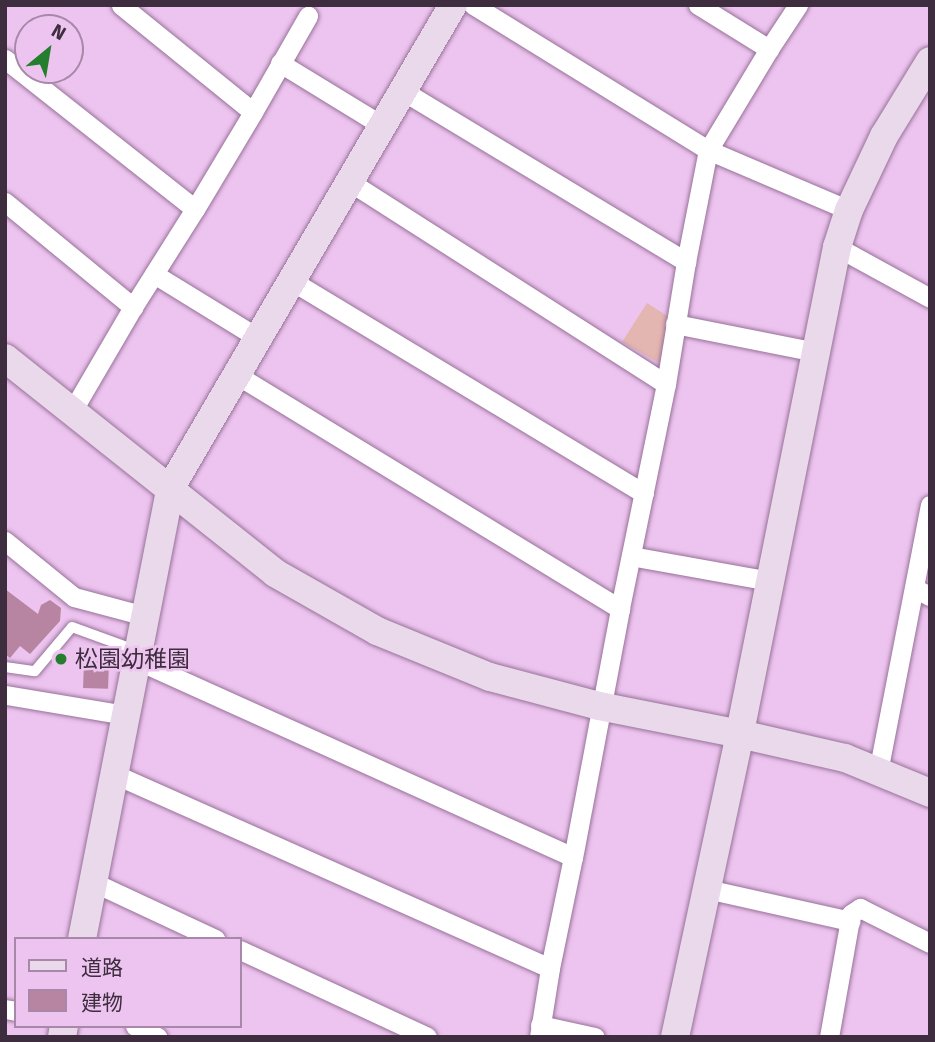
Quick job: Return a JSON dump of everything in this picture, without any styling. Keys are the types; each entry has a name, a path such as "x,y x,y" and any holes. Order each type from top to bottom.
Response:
{"street":[{"path":"121,5 253,111"},
{"path":"82,937 171,488 453,5"},
{"path":"473,5 708,150 849,211"},
{"path":"698,5 769,49"},
{"path":"595,1037 540,1031 599,706 666,384 708,150 798,5"},
{"path":"71,412 281,63 305,9"},
{"path":"5,59 195,209"},
{"path":"675,1037 740,734 837,247 849,211 884,136 930,61"},
{"path":"281,63 383,126"},
{"path":"403,90 686,262"},
{"path":"350,182 666,384"},
{"path":"5,202 133,307"},
{"path":"837,247 930,298"},
{"path":"154,274 258,338"},
{"path":"292,281 644,493"},
{"path":"675,324 816,352"},
{"path":"5,358 275,573 377,631 490,677 599,706 845,758 930,793"},
{"path":"237,375 620,609"},
{"path":"878,772 922,592 930,505"},
{"path":"5,541 74,597 145,616"},
{"path":"631,556 769,581"},
{"path":"137,656 573,857"},
{"path":"6,697 126,715"},
{"path":"114,774 550,968"},
{"path":"93,883 211,937"},
{"path":"707,889 850,921"},
{"path":"829,1037 850,921 860,908 930,943"},
{"path":"242,951 427,1037"},
{"path":"139,1028 158,1037"}],"lane":[{"path":"5,667 35,671 72,627 137,656"}],"shaded area":[{"path":"647,303 669,317 661,364 622,342"}],"building":[{"path":"5,589 38,614 41,605 50,600 61,608 60,621 30,654 20,646 10,658 5,654"},
{"path":"84,661 109,662 108,689 83,688"}],"place":[{"name":"松園幼稚園","path":"61,659"}]}
